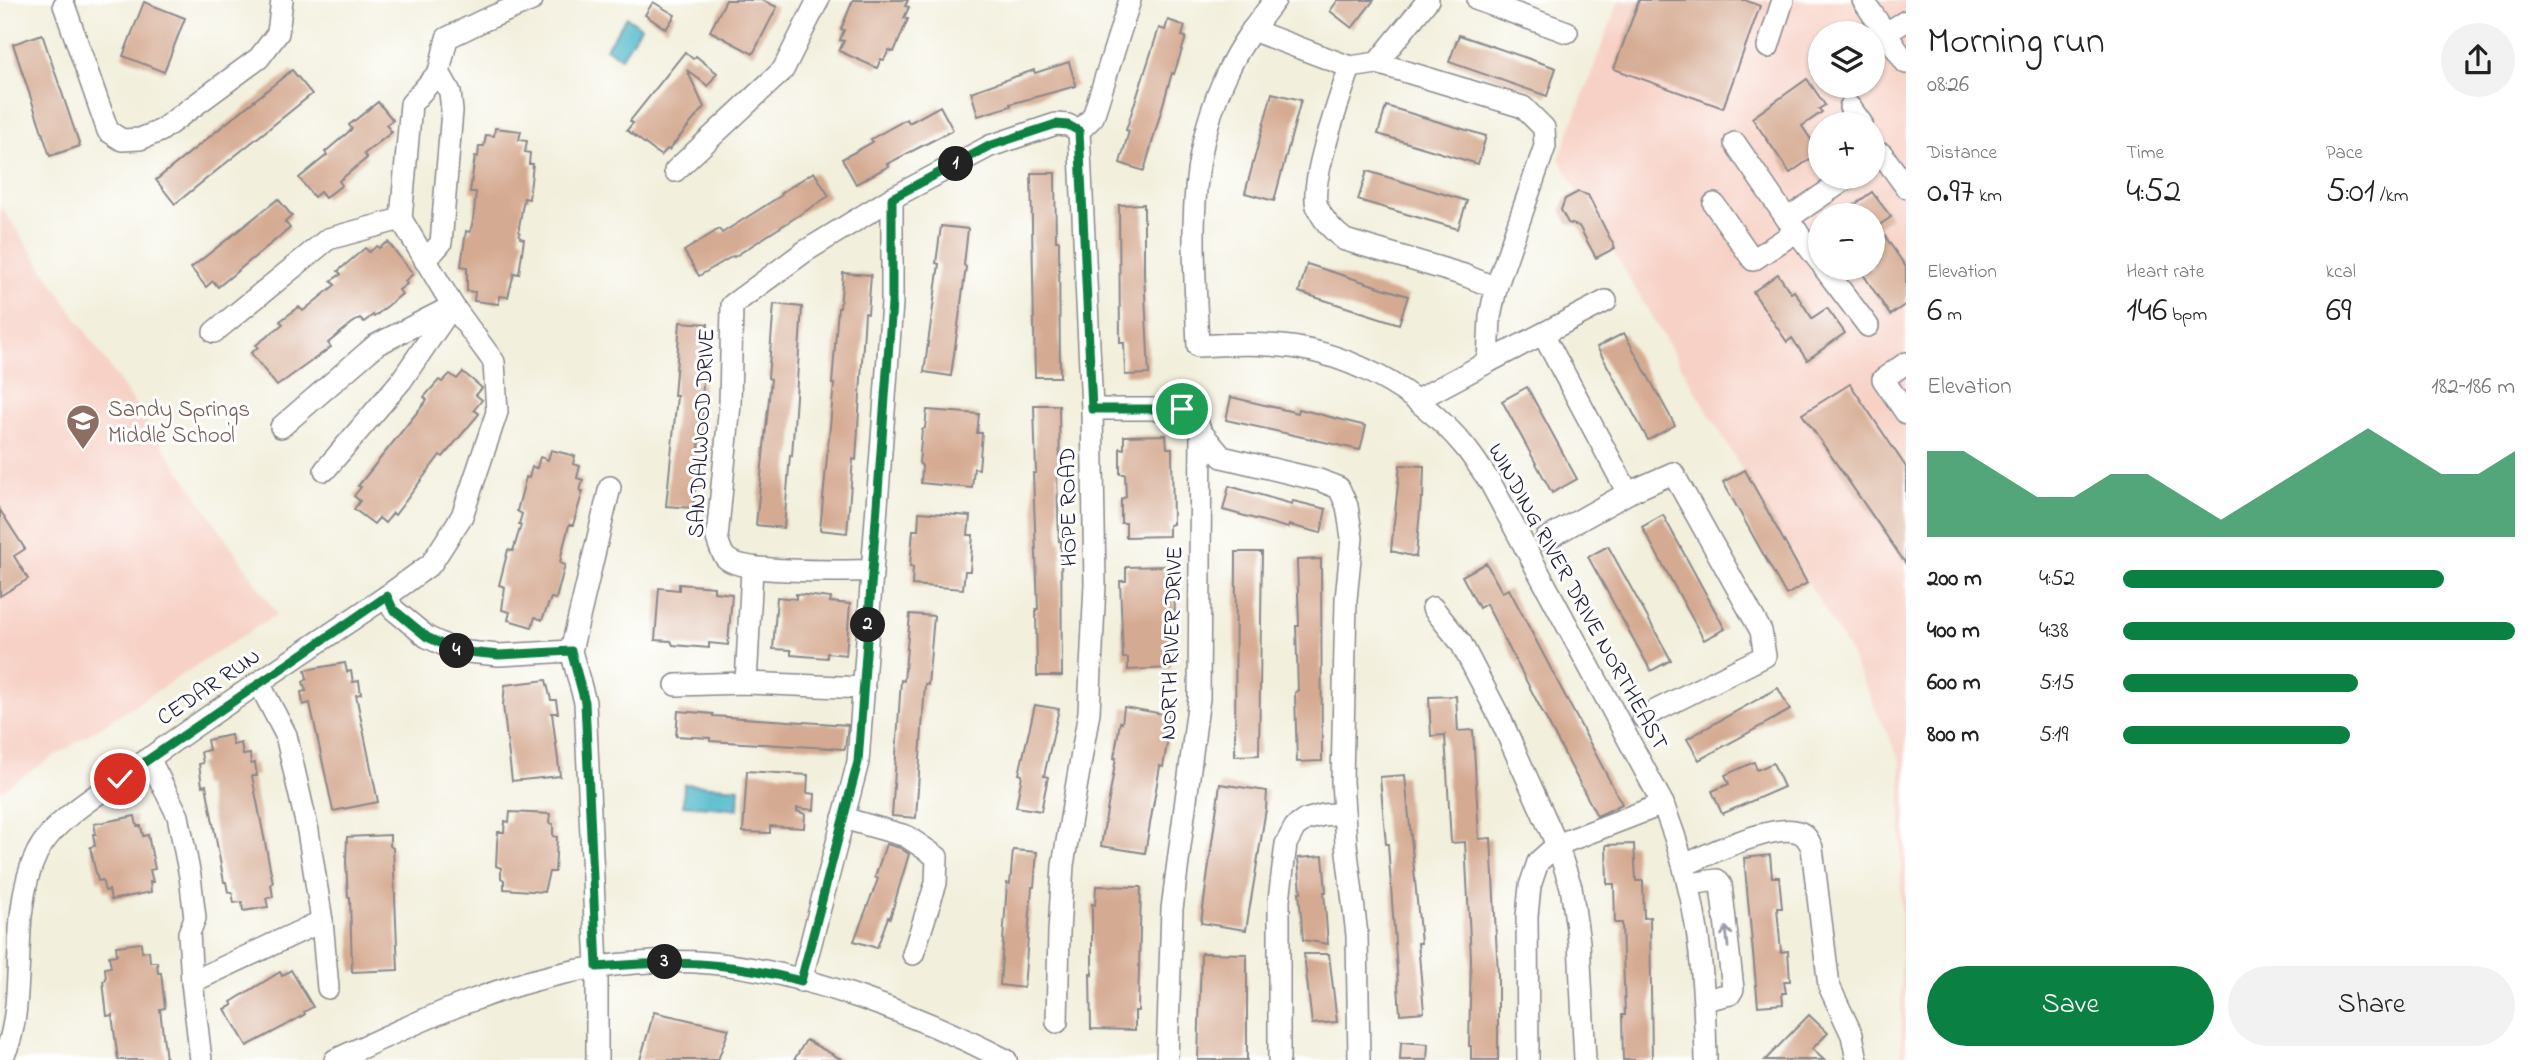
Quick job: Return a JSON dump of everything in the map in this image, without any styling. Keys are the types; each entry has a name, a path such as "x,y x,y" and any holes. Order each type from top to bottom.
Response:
{"street":[{"path":"64,5 108,131 122,140 140,139 160,131 259,58 278,33 282,0"},
{"path":"214,332 328,239 401,219 411,104 439,72 447,38 532,0"},
{"path":"675,171 783,70 818,0"},
{"path":"1079,131 1093,117 1130,0"},
{"path":"1275,0 1252,30 1350,67 1377,63 1523,107 1544,128 1545,146 1496,288 1490,317 1488,362"},
{"path":"1377,63 1428,0"},
{"path":"1478,0 1567,32"},
{"path":"1768,47 1783,0"},
{"path":"1863,0 1906,63"},
{"path":"1886,33 1906,21"},
{"name":"WINDING RIVER DRIVE NORTHEAST","path":"1252,30 1230,65 1213,105 1197,169 1192,218 1198,346 1268,345 1301,349 1360,367 1417,400 1466,448 1490,482 1663,804 1687,875 1701,945 1706,1060"},
{"path":"1350,67 1317,180 1317,205 1331,229 1345,240 1464,275 1496,288"},
{"path":"425,261 441,243 452,111 450,92 439,72"},
{"name":"SANDALWOOD DRIVE","path":"872,571 752,569 727,560 717,538 730,404 732,305 804,252 892,198 989,146 1056,124 1068,125 1079,131"},
{"name":"HOPE ROAD","path":"1057,1022 1063,864 1089,712 1095,583 1092,409 1079,131"},
{"path":"1735,143 1808,246"},
{"path":"1885,162 1906,187"},
{"path":"1714,204 1753,260 1835,189"},
{"path":"801,981 858,762 892,303 892,198"},
{"name":"CEDAR RUN","path":"0,1060 6,1053 14,1016 21,910 37,852 57,825 149,758 431,564 462,516 496,412 494,362 453,306 401,219"},
{"path":"1833,280 1868,326"},
{"path":"1417,400 1606,302"},
{"path":"281,427 376,345 453,306"},
{"path":"324,470 401,381 453,306"},
{"path":"1543,334 1628,493"},
{"path":"1906,363 1883,379 1906,414"},
{"path":"1092,409 1182,409 1196,419 1201,432 1222,457 1319,480 1339,488 1347,506 1352,538 1346,599 1342,781 1357,935 1359,1060"},
{"name":"NORTH RIVER DRIVE","path":"1167,1060 1172,909 1199,698 1201,432"},
{"path":"1546,539 1628,493 1673,473 1761,631 1765,656 1643,718"},
{"path":"597,1060 597,967 585,702 571,651 610,487"},
{"path":"746,683 752,569"},
{"path":"387,596 393,609 427,637 457,651 499,655 571,651"},
{"path":"1433,608 1461,643 1501,720 1557,845 1571,887 1579,942 1585,1060"},
{"path":"259,683 286,735 308,831 322,921 328,988"},
{"path":"676,685 746,683 864,688"},
{"path":"149,758 178,816 195,918 189,933 201,1060"},
{"path":"1528,1060 1527,916 1530,886 1538,862 1557,845 1663,804"},
{"path":"1279,1060 1279,900 1286,844 1296,827 1305,820 1344,813"},
{"path":"844,818 906,836 937,857 936,884 913,954"},
{"path":"1687,875 1718,849 1775,831 1800,832 1807,838 1812,848 1829,986 1852,1035 1857,1060"},
{"path":"1687,875 1717,880 1721,885 1733,989 1730,994 1705,1000"},
{"path":"192,982 322,921"},
{"path":"335,1060 418,1021 544,978 597,967 653,962 710,963 757,969 801,981 923,1022 1006,1060"}],"shaded area":[{"path":"1619,0 1906,0 1906,1060 1901,1060 1901,763 1847,648 1559,159"},
{"name":"Sandy Springs Middle School","path":"0,205 277,614 0,791"}],"water":[{"path":"627,17 641,27 621,58 606,48"},
{"path":"684,784 739,788 738,809 683,805"}],"building":[{"path":"726,0 762,0 777,7 753,54 710,31"},
{"path":"853,0 908,0 905,6 909,7 904,18 908,19 894,52 889,50 877,68 839,51 844,41 840,40 844,30 841,29"},
{"path":"1338,0 1374,0 1352,28 1330,11"},
{"path":"1639,0 1745,0 1760,6 1723,108 1614,69"},
{"path":"144,2 185,18 164,72 123,56"},
{"path":"653,2 675,15 666,29 645,15"},
{"path":"1168,20 1185,26 1182,36 1186,37 1174,74 1172,73 1144,171 1120,163 1129,131 1126,130 1159,28 1165,30"},
{"path":"42,34 80,146 50,156 13,44"},
{"path":"1459,35 1556,68 1547,96 1449,62"},
{"path":"685,52 693,59 696,56 717,73 708,86 687,70 704,107 661,156 627,130 633,123 630,121"},
{"path":"1069,62 1076,86 1010,104 1011,106 978,116 971,92 1034,70 1035,73"},
{"path":"292,70 312,94 175,204 156,180"},
{"path":"1807,79 1808,98 1820,98 1825,105 1819,109 1822,112 1808,112 1808,122 1802,126 1808,135 1808,160 1790,173 1752,118"},
{"path":"1272,93 1301,100 1274,201 1245,193"},
{"path":"378,102 393,120 386,125 392,132 364,154 367,158 339,181 342,185 325,198 320,192 314,197 299,178 327,155 325,152 352,129 349,125"},
{"path":"940,106 953,130 887,164 889,166 856,184 842,159 907,119 909,123"},
{"path":"1386,106 1486,136 1478,164 1378,134"},
{"path":"495,128 521,131 519,140 527,141 525,152 530,153 529,164 533,164 529,199 524,198 519,227 520,238 524,239 519,274 514,273 508,297 499,296 499,304 474,301 475,292 467,291 467,267 461,266 466,231 470,232 473,221 476,192 470,192 475,156 478,157 479,146 484,146 486,135 494,136"},
{"path":"1367,171 1467,201 1458,229 1358,200"},
{"path":"814,172 829,196 734,257 699,276 684,251 719,229 722,233"},
{"path":"1031,173 1055,173 1056,241 1059,241 1060,377 1035,377"},
{"path":"1578,192 1588,195 1615,248 1596,258 1579,226 1568,223 1561,210 1565,199"},
{"path":"1872,192 1880,203 1857,203"},
{"path":"278,199 292,216 285,222 290,228 218,287 213,281 206,287 191,268"},
{"path":"1144,204 1149,374 1125,375 1124,343 1120,343 1119,205"},
{"path":"1885,209 1891,217 1885,221"},
{"path":"941,226 968,229 964,265 966,267 951,376 924,372 939,264 936,263"},
{"path":"1885,236 1906,267 1906,304 1890,315 1867,280 1885,280"},
{"path":"388,242 413,274 399,290 402,294 374,317 373,315 364,322 360,318 351,324 328,343 331,347 277,386 251,353 258,347 256,345 283,324 280,321 299,307 303,311 335,285 331,281 341,274 338,271 365,248 369,252"},
{"path":"1307,264 1408,296 1399,324 1299,292"},
{"path":"843,273 871,275 868,314 865,313 856,460 853,459 847,533 820,530"},
{"path":"1778,274 1791,293 1794,291 1812,318 1827,308 1845,333 1807,360 1792,338 1787,342 1753,292"},
{"path":"774,304 802,307 792,456 790,455 784,528 756,525 771,379 768,378"},
{"path":"680,322 708,324 693,508 666,506 677,396 674,396"},
{"path":"1624,333 1675,425 1648,440 1597,347"},
{"path":"463,372 482,388 476,395 482,400 474,410 479,414 443,457 440,455 395,515 393,513 385,523 379,518 374,524 354,509 360,501 354,496 361,487 358,486 427,400 424,397 439,380 442,382 450,374 457,379"},
{"path":"1850,384 1906,467 1906,564 1802,414"},
{"path":"1527,387 1577,479 1552,493 1502,401"},
{"path":"1231,397 1298,413 1299,409 1366,426 1360,450 1226,420"},
{"path":"1034,405 1059,405 1060,474 1057,475 1061,541 1062,676 1037,676"},
{"path":"927,410 979,414 977,433 982,433 979,469 974,468 972,488 921,483 922,466 919,463"},
{"path":"1166,435 1167,448 1172,448 1173,524 1169,525 1169,536 1126,537 1126,523 1121,523 1121,499 1126,497 1125,474 1120,474 1120,448 1124,449 1124,436"},
{"path":"551,450 575,456 573,464 580,466 577,478 583,480 580,491 583,491 573,525 569,525 562,552 560,563 565,565 556,599 551,598 542,620 535,617 532,627 508,620 510,612 502,610 505,587 499,585 508,550 513,551 521,525 522,514 517,511 526,477 529,478 532,467 537,468 540,457 548,460"},
{"path":"1400,465 1424,466 1416,557 1391,551"},
{"path":"1745,470 1807,583 1786,595 1723,482"},
{"path":"1229,486 1292,504 1293,501 1326,509 1321,533 1289,525 1288,528 1223,510"},
{"path":"0,510 25,549 14,556 28,579 0,596"},
{"path":"919,512 970,516 968,535 973,535 970,571 965,571 963,589 912,585 913,567 910,566 913,530 918,530"},
{"path":"1663,515 1725,629 1704,640 1642,527"},
{"path":"1608,546 1671,660 1651,671 1588,557"},
{"path":"1236,552 1262,552 1259,755 1235,756"},
{"path":"1321,559 1322,761 1297,762 1297,560"},
{"path":"1486,563 1502,592 1509,589 1622,804 1597,816 1486,604 1479,608 1462,576"},
{"path":"1168,566 1169,579 1174,579 1176,656 1170,656 1171,668 1128,670 1128,658 1123,658 1120,581 1126,581 1126,567"},
{"path":"679,584 714,587 714,592 732,594 728,645 709,643 709,648 673,645 671,641 655,640 659,588 679,590"},
{"path":"796,594 831,598 830,602 850,604 846,655 827,653 827,658 791,655 791,650 773,649 777,597 796,599"},
{"path":"910,614 934,616 928,685 925,684 916,818 892,816 901,680 904,681"},
{"path":"345,663 347,672 351,671 353,682 359,681 361,694 356,695 378,802 333,811 310,703 303,705 301,692 306,691 303,682 307,679 305,670"},
{"path":"546,680 551,700 556,700 558,713 552,713 560,776 512,781 503,705 505,685"},
{"path":"1778,688 1790,710 1699,760 1687,739"},
{"path":"1456,696 1458,731 1473,730 1479,839 1491,838 1498,975 1498,1060 1471,1060 1471,958 1465,842 1451,843 1445,735 1431,736 1429,697"},
{"path":"1035,705 1059,709 1044,776 1048,777 1041,811 1016,807 1022,775 1019,774"},
{"path":"1124,707 1169,715 1165,731 1169,732 1163,767 1160,766 1145,853 1101,846"},
{"path":"678,711 713,716 848,725 845,749 710,741 710,738 676,736"},
{"path":"231,735 233,745 241,743 243,755 250,754 251,764 255,763 257,776 252,776 273,883 273,897 266,898 268,907 243,911 242,902 234,903 232,892 228,892 224,882 206,785 202,786 199,764 203,763 201,752 209,750 207,740"},
{"path":"1754,762 1757,770 1773,763 1784,787 1722,814 1712,791 1729,784 1725,775"},
{"path":"747,771 808,775 807,793 815,794 814,810 797,808 797,811 805,814 804,828 770,826 770,833 743,832"},
{"path":"1405,775 1421,943 1418,943 1424,1012 1400,1014 1388,844 1380,777"},
{"path":"1220,784 1267,791 1246,930 1201,923"},
{"path":"510,812 550,814 549,823 553,824 553,836 557,837 555,872 549,872 544,892 504,889 501,868 496,866 497,844 498,832 504,832 505,821 509,822"},
{"path":"135,816 143,836 148,835 155,869 150,870 153,882 150,882 151,892 111,900 109,890 105,891 102,880 98,881 90,847 95,846 94,824"},
{"path":"390,835 390,846 393,848 398,970 352,972 347,837"},
{"path":"886,844 909,854 890,918 888,917 877,948 854,941 878,879 875,877"},
{"path":"1634,844 1636,881 1643,881 1644,918 1650,917 1652,1060 1623,1060 1622,1015 1625,1015 1622,923 1615,923 1614,884 1607,884 1606,845"},
{"path":"1013,850 1037,852 1024,988 1000,985 1007,883 1010,884"},
{"path":"1770,855 1772,877 1779,877 1782,908 1777,908 1781,952 1788,951 1790,981 1784,981 1786,993 1782,993 1783,1004 1758,1006 1744,858"},
{"path":"1323,856 1328,944 1303,940 1299,892 1298,858"},
{"path":"1096,886 1141,887 1138,1011 1135,1011 1135,1030 1091,1029 1092,904 1095,905"},
{"path":"141,943 142,952 149,951 150,962 157,962 158,973 161,973 165,1008 160,1009 166,1060 118,1060 112,1015 107,1016 103,981 106,980 105,968 111,967 109,956 117,955 116,946"},
{"path":"1201,953 1247,954 1247,1060 1198,1060"},
{"path":"1304,954 1329,954 1337,1022 1312,1024"},
{"path":"291,970 313,1007 285,1026 247,1046 225,1009 233,1005 231,1002 280,972 282,976"},
{"path":"654,1012 729,1029 718,1060 640,1060"},
{"path":"1809,1015 1828,1033 1812,1049 1824,1060 1765,1060"},
{"path":"806,1040 843,1060 794,1060"},
{"path":"1401,1042 1428,1044 1427,1060 1400,1060"}],"place":[{"name":"Sandy Springs Middle School","path":"83,451"}],"route":[{"path":"120,779 387,596 393,609 427,637 457,651 499,655 571,651 585,702 597,967 653,962 710,963 757,969 801,981 858,762 892,303 892,198 989,146 1056,124 1068,125 1079,131 1092,409 1182,409"}]}
